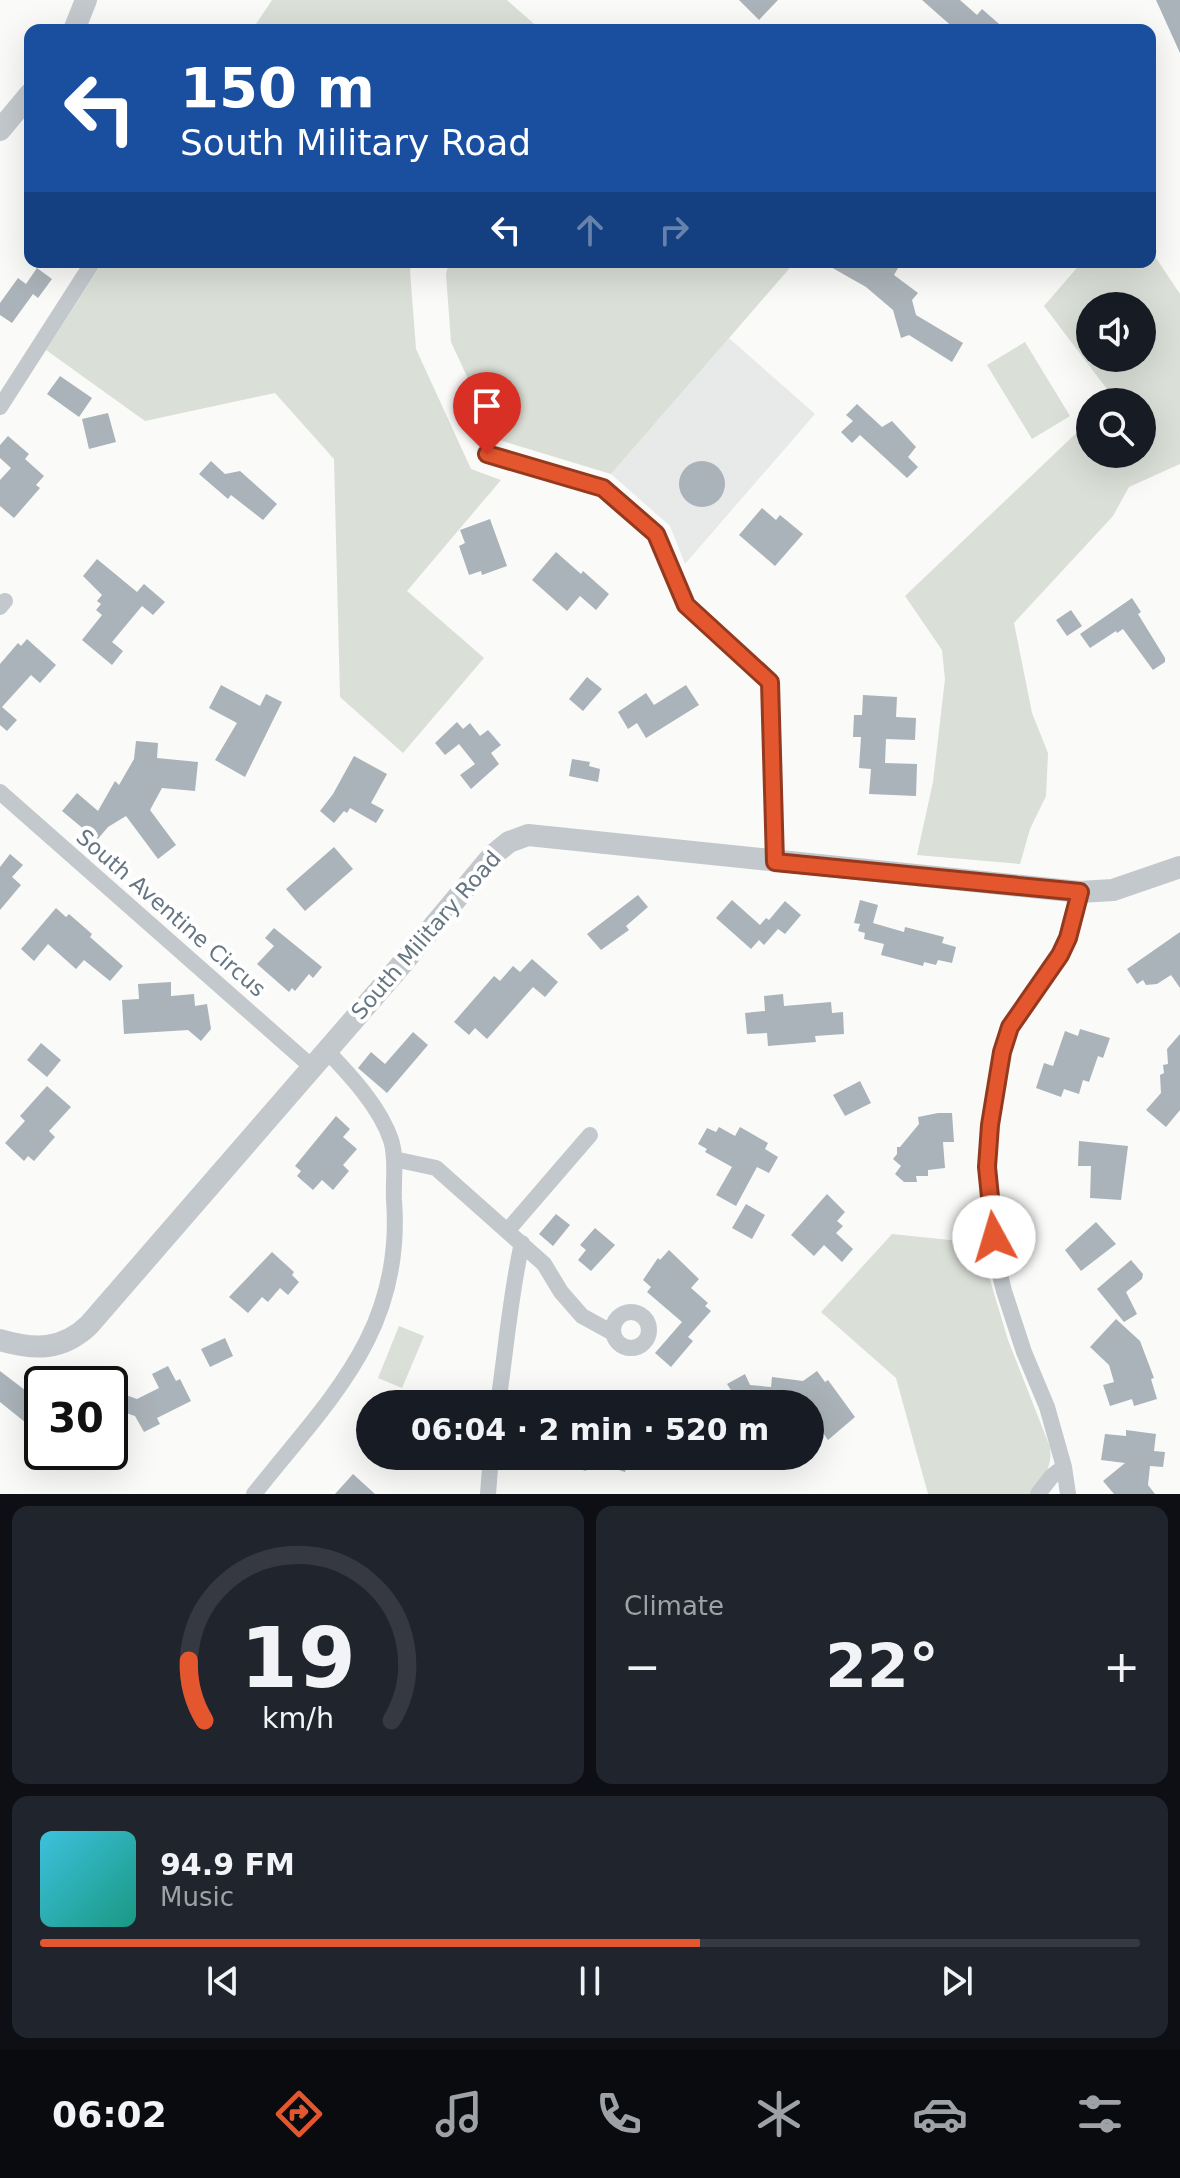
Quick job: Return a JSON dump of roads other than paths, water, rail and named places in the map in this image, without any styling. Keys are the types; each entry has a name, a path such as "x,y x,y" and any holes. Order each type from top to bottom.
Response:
{"street":[{"path":"76,24 86,0"},
{"path":"0,130 24,101"},
{"path":"0,407 89,268"},
{"path":"487,454 603,488 656,534 686,605 770,682 775,862"},
{"name":"South Aventine Circus","path":"0,792 320,1059 380,1117 391,1140 397,1241 375,1327 360,1357 254,1494"},
{"name":"South Military Road","path":"0,1340 43,1347 61,1344 78,1335 320,1059 493,855 517,837 528,835 1080,892 1113,890 1180,867"},
{"path":"1068,1494 1064,1467 1047,1407 1024,1352 1004,1291 995,1254 987,1167 990,1125 1002,1052 1010,1027 1060,955 1068,938 1080,892"},
{"path":"508,1230 590,1135"},
{"path":"394,1159 436,1168 544,1264 561,1292 582,1316 613,1333"},
{"path":"500,1390 512,1286 522,1243"},
{"path":"1038,1494 1052,1476 1064,1467"},
{"path":"488,1494 490,1470"}]}
